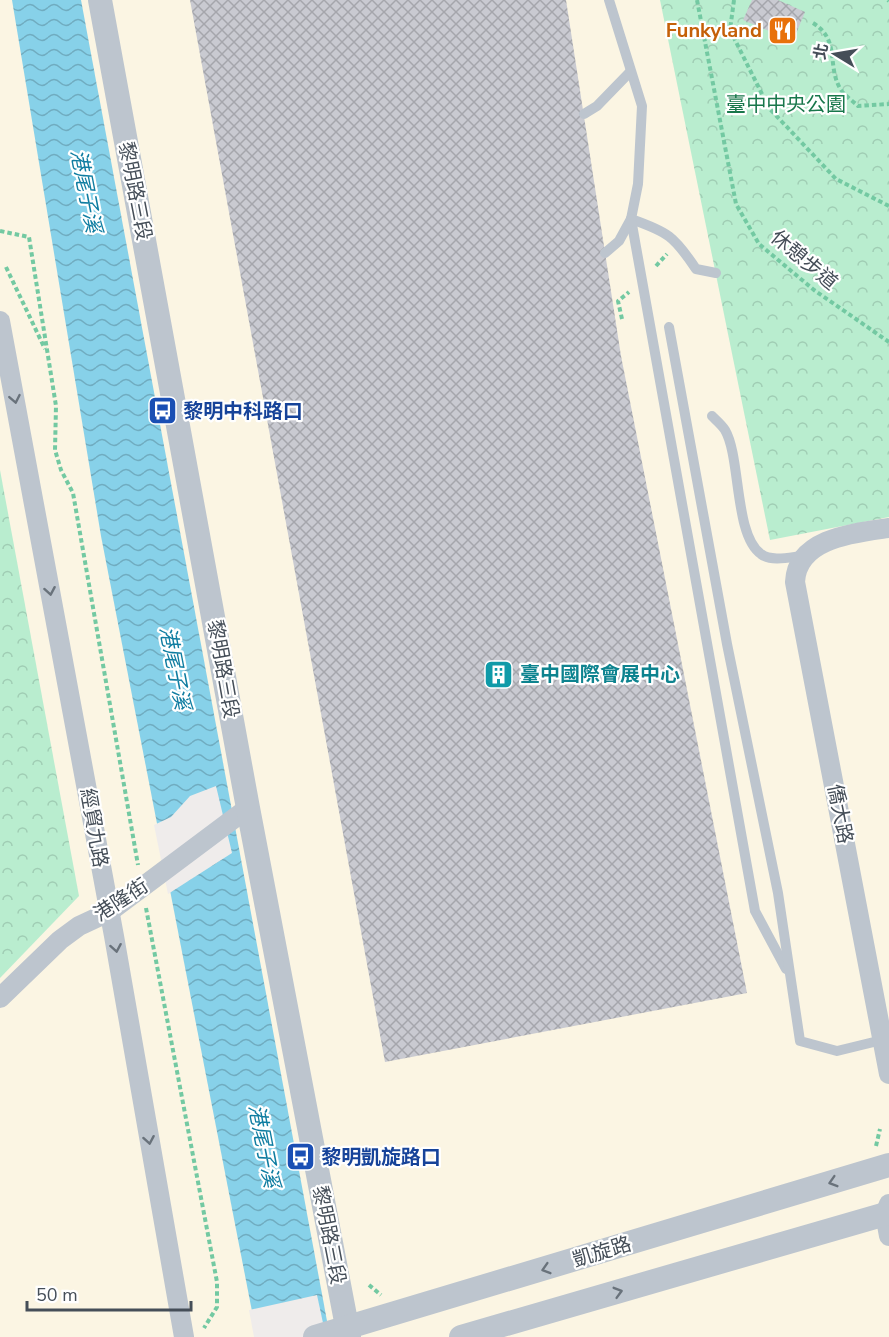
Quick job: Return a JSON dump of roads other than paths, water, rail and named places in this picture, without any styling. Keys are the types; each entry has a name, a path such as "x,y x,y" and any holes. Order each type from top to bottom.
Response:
{"street":[{"name":"黎明路三段","path":"100,0 242,812 337,1334"},
{"name":"經貿九路","path":"0,321 110,912 193,1334"},
{"path":"802,556 822,544 889,528"},
{"name":"僑大路","path":"802,556 795,582 889,1074"},
{"name":"港隆街","path":"0,998 60,940 79,926 110,912 242,812"},
{"name":"凱旋路","path":"337,1334 889,1165"},
{"path":"461,1337 888,1217"}],"lane":[{"path":"605,253 619,241 631,219 638,184 642,106 609,0"},
{"path":"584,114 597,106 630,72"},
{"path":"631,219 661,230 677,241 696,269 716,273"},
{"path":"631,219 755,912 790,977"},
{"path":"669,327 725,632 778,893 800,1041 837,1051 882,1040"},
{"path":"712,416 726,431 743,520 752,542 760,554 770,558 802,556"}],"water":[{"name":"港尾子溪","path":"12,0 81,0 330,1337 257,1337 101,536"}],"place":[{"name":"Funkyland","path":"783,30"},
{"name":"黎明中科路口","path":"162,411"},
{"name":"臺中國際會展中心","path":"499,674"},
{"name":"黎明凱旋路口","path":"300,1157"}],"park label":[{"name":"臺中中央公園","path":"786,104"}]}
